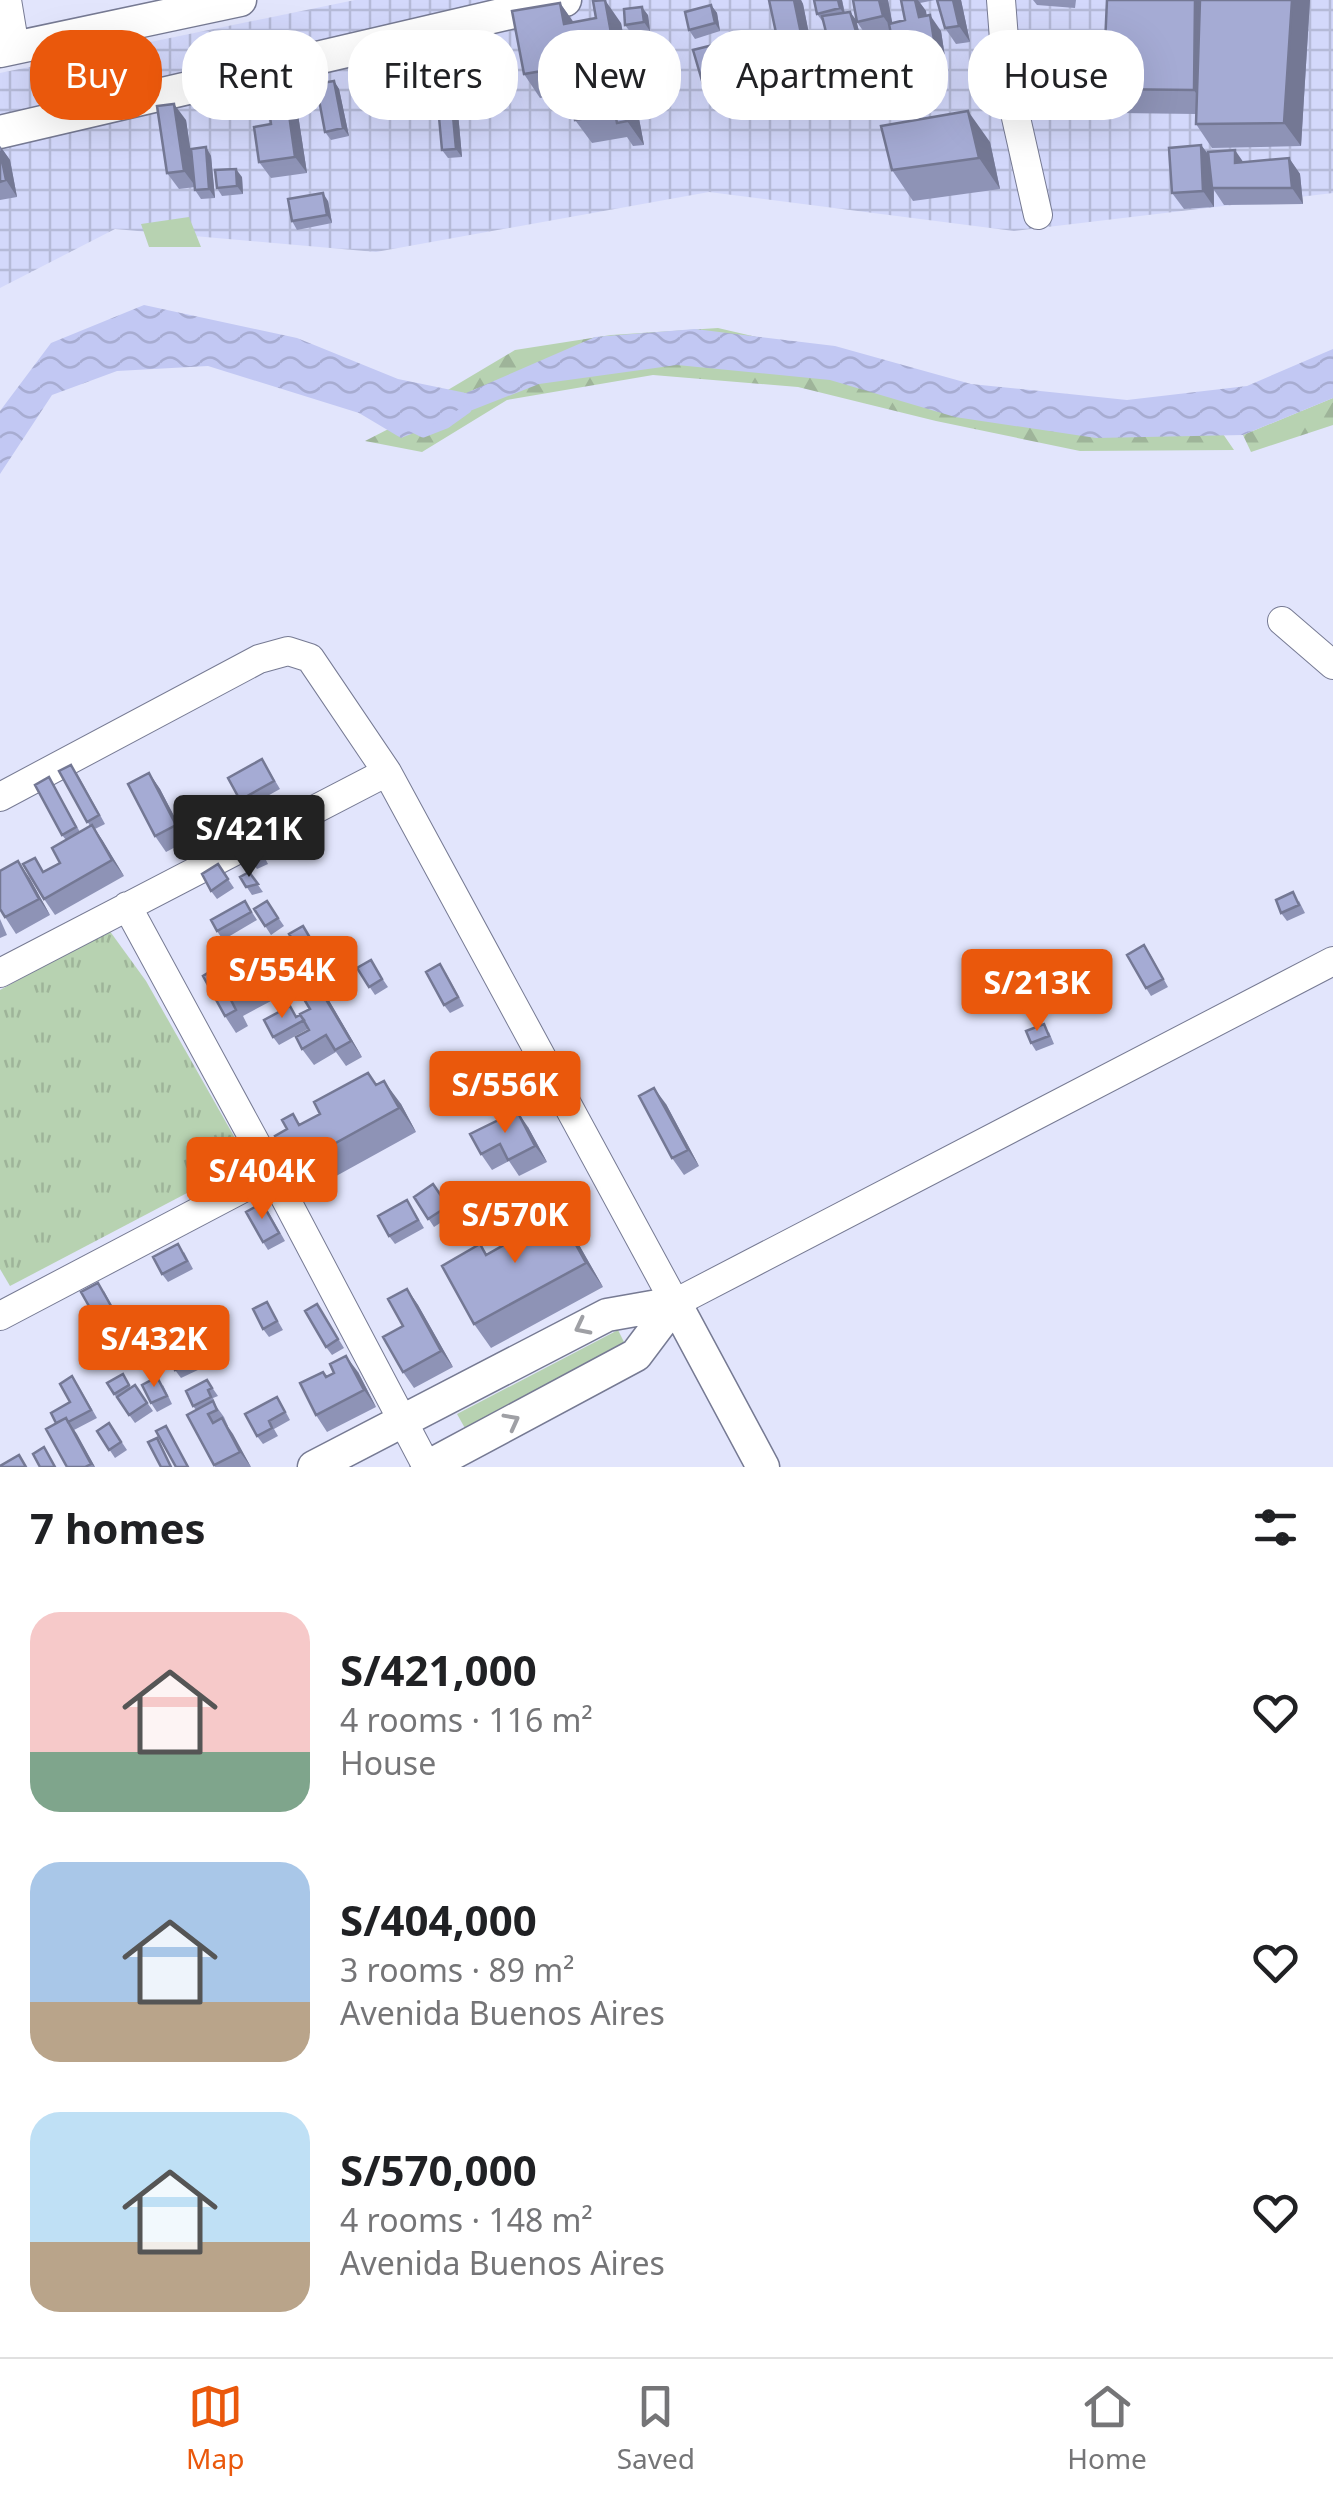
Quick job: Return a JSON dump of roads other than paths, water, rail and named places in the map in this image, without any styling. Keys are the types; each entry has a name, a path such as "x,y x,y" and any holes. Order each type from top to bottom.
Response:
{"street":[{"path":"7,0 8,50 240,0"},
{"path":"0,132 566,0"},
{"path":"1001,0 1006,78 1038,216"},
{"path":"1282,622 1333,665"},
{"path":"0,797 259,659 288,651 310,658 386,772 763,1467"},
{"path":"0,973 386,772"},
{"path":"126,906 427,1467 636,1355 675,1303"},
{"path":"314,1467 606,1315 675,1303 1333,960"},
{"path":"2,1311 272,1172"}],"water":[{"path":"144,305 297,338 398,379 466,393 595,337 695,329 835,346 971,384 1127,400 1247,386 1333,349 1333,398 1243,435 1096,438 955,417 830,380 677,365 539,384 401,438 359,413 208,366 117,371 52,395 0,474 0,411 51,343"}],"waterway":[{"path":"411,427 423,433 446,424 467,409"}]}
